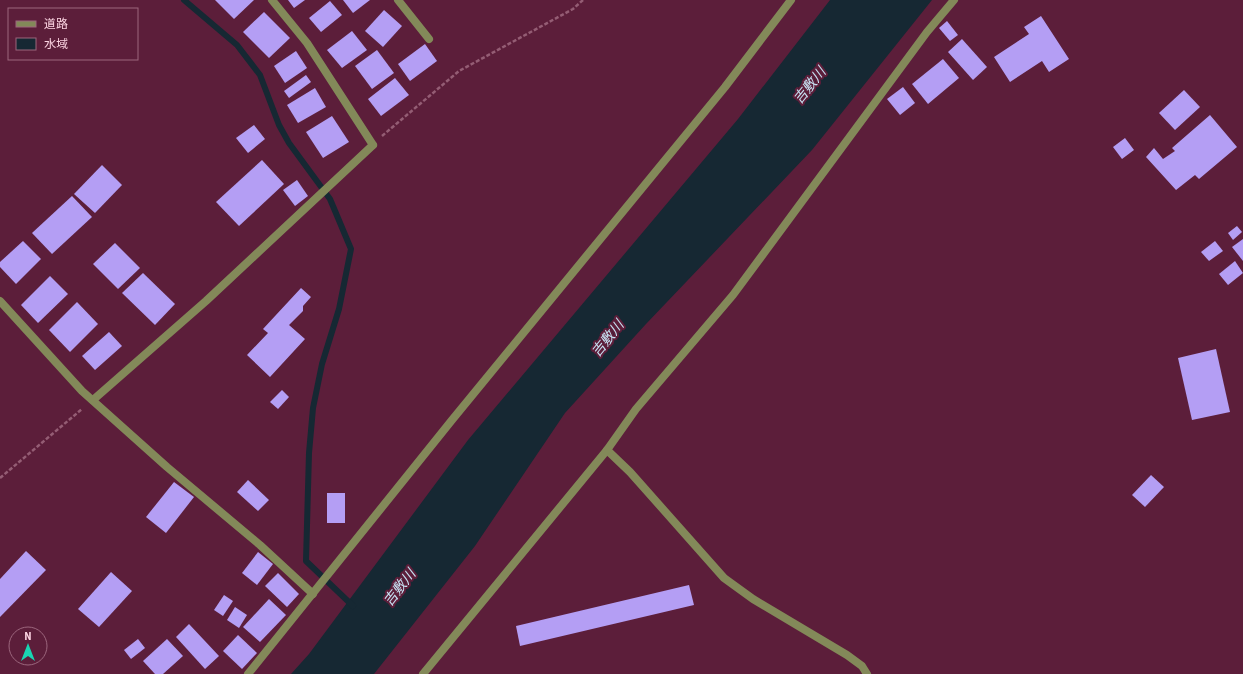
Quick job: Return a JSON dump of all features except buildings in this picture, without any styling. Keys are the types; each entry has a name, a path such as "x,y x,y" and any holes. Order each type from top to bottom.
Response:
{"street":[{"path":"93,400 206,300 317,198 330,183 373,145 307,43 272,0"},
{"path":"398,0 429,39"},
{"path":"248,674 724,87 791,0"},
{"path":"423,674 607,450 636,409 732,295 927,32 954,0"},
{"path":"0,301 82,391 168,467 315,591"},
{"path":"607,450 630,472 724,578 753,599 848,654 862,666 867,674"}],"path":[{"path":"373,145 459,71 573,9 583,0"},
{"path":"0,478 93,400"}],"water":[{"name":"吉敷川","path":"830,0 932,0 812,150 646,324 565,413 475,546 374,674 291,674 309,654 468,440 738,119"}],"waterway":[{"path":"184,0 237,45 260,75 279,125 289,143 330,199 351,249 339,309 322,364 313,408 309,453 306,561 353,606"}]}
